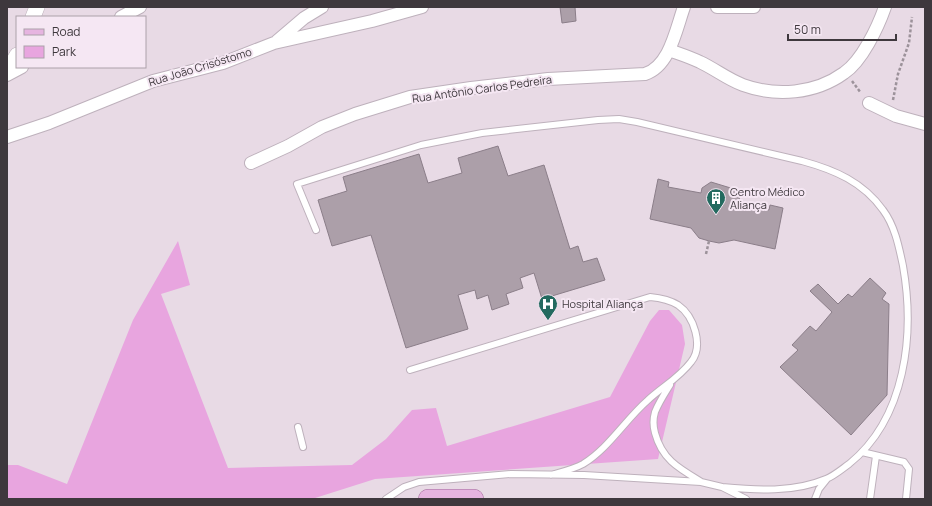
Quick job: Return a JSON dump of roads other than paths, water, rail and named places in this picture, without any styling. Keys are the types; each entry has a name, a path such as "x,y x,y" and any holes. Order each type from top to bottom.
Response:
{"main road":[{"path":"428,499 474,499"}],"street":[{"path":"123,16 140,7"},
{"path":"274,43 304,18 322,7"},
{"name":"Rua João Crisóstomo","path":"7,137 49,123 153,81 223,63 274,43 372,21 422,7"},
{"name":"Rua Antônio Carlos Pedreira","path":"251,163 288,146 322,126 410,97 548,79 645,74 653,71 660,64 669,50 684,7"},
{"path":"717,7 754,7"},
{"path":"669,50 701,62 731,80 757,89 792,92 807,90 822,85 845,73 859,58 868,44 880,22 885,7"},
{"path":"7,73 16,57"},
{"path":"7,73 20,68"},
{"path":"869,103 891,114 925,124"}],"lane":[{"path":"316,230 297,184 421,145 489,132 619,119 637,122 823,167 840,174 856,183 871,195 884,211 893,227 901,254 907,302 906,352 901,378 893,402 882,426 870,443 844,468 827,479 778,490 753,490 722,487 701,482 511,474 419,482 404,487 386,499"},
{"path":"410,370 650,297 672,302 680,306 688,314 694,326 697,338 696,351 692,362 673,381 648,400 596,454 582,464 551,475"},
{"path":"673,381 655,413 653,426 658,443 667,458 680,469 701,482"},
{"path":"298,427 303,447"},
{"path":"862,452 904,462 909,469 906,499"},
{"path":"870,499 876,456"},
{"path":"815,499 819,489 827,479"},
{"path":"722,487 746,499"}],"place":[{"name":"Centro Médico Aliança","path":"716,215"},
{"name":"Hospital Aliança","path":"548,321"}]}
